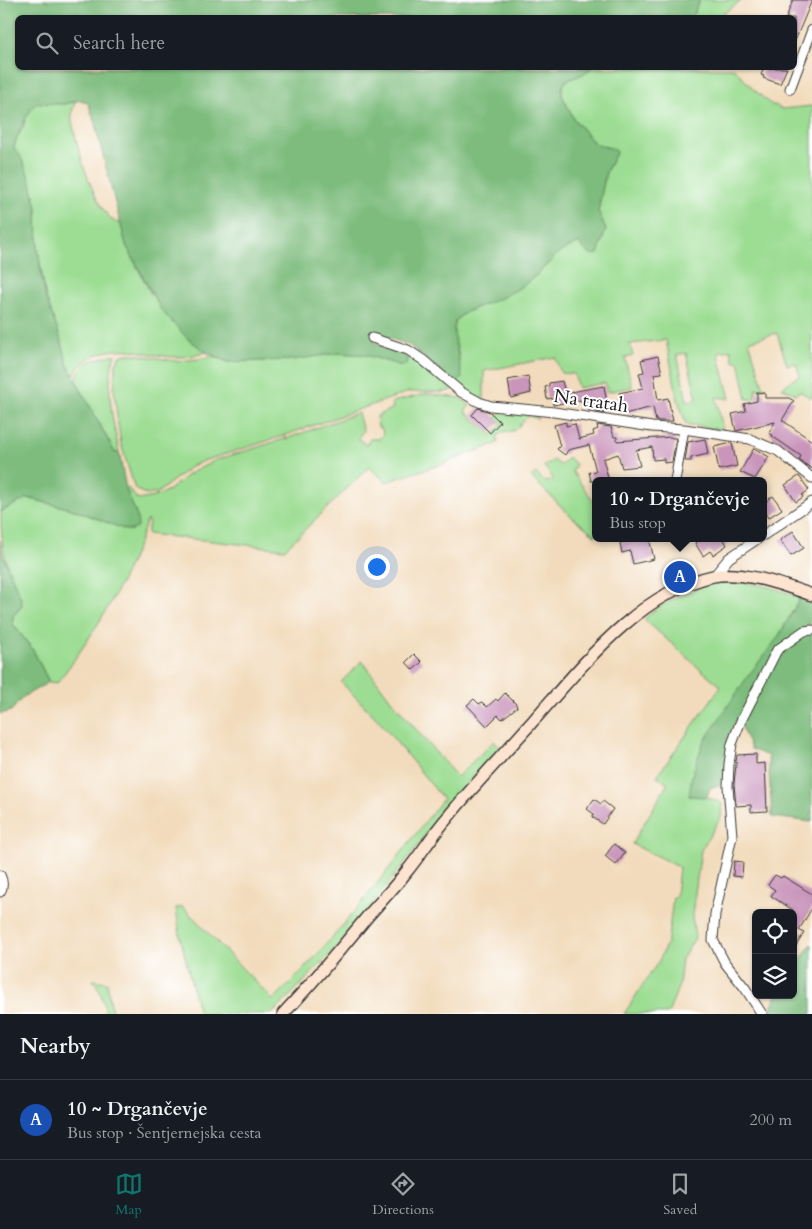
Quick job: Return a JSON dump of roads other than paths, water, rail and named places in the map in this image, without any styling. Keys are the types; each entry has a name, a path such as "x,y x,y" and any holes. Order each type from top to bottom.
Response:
{"main road":[{"path":"283,1014 406,873 447,817 575,674 625,625 654,602 689,584 714,576 732,575 782,585 812,595"}],"street":[{"path":"790,89 812,30"},
{"name":"Na tratah","path":"372,338 408,350 461,392 479,402 492,406 546,411 750,439 778,452 812,478"},
{"path":"676,477 684,429"},
{"path":"767,533 812,502"},
{"path":"714,576 730,558 753,542"},
{"path":"762,1014 746,988 725,963 713,940 715,914 732,836 728,786 729,764 732,744 740,723 777,650 804,631 812,630"},
{"path":"0,875 3,880 0,892"}],"place":[{"name":"10 ~ Drgančevje","path":"680,577"}]}
